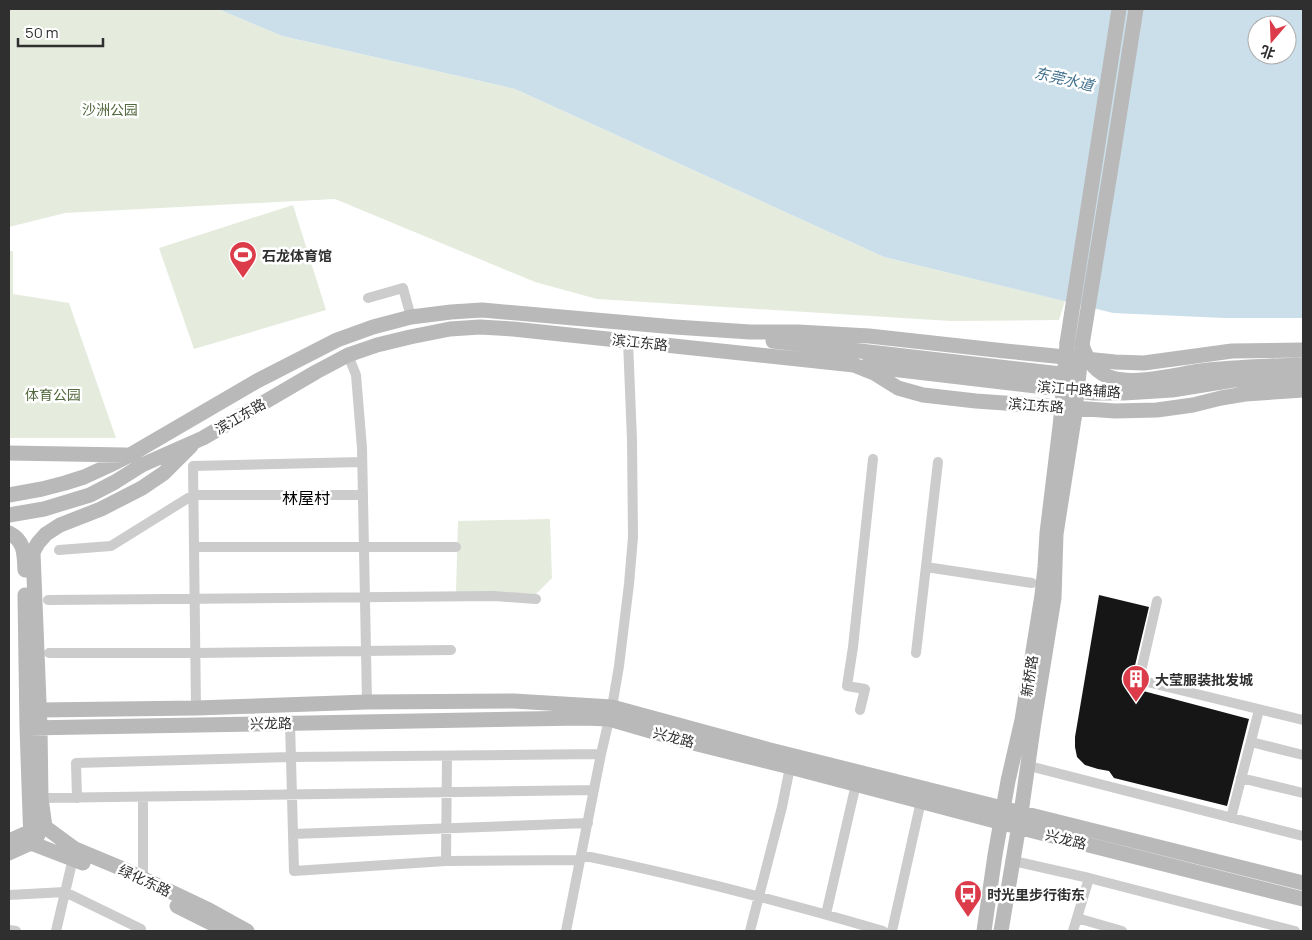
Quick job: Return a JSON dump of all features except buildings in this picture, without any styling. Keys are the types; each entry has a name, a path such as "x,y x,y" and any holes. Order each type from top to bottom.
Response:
{"main road":[{"path":"1071,383 1068,343 1119,9"},
{"path":"1071,383 1082,345 1136,9"},
{"name":"滨江东路","path":"9,495 78,479 108,466 257,380 337,340 373,327 411,318 451,312 482,310 675,327 750,332 798,332 868,336 1014,352 1144,363 1232,351 1303,350"},
{"name":"滨江中路辅路","path":"675,327 1071,383 1094,393 1172,390 1234,380 1303,365"},
{"name":"滨江东路","path":"9,516 44,509 90,495 142,465 202,438 348,355 377,344 450,329 513,328 854,365 874,373 898,388 923,395 1115,411 1157,410 1245,394 1303,390"},
{"name":"滨江中路辅路","path":"1082,345 1090,364 1100,373 1111,378 1126,380 1235,367 1303,378"},
{"name":"滨江中路辅路","path":"854,365 905,371 1071,383"},
{"name":"新桥路","path":"984,931 994,855 1002,815 1028,721 1054,598 1056,534 1071,383"},
{"path":"9,852 36,833 41,798 33,728 40,710 33,552 46,534 60,525 118,501 142,488 164,473 181,455 202,438"},
{"path":"157,439 169,440 176,446 178,455 174,464"},
{"path":"9,453 130,455"},
{"path":"9,533 20,543 24,553 36,833"},
{"name":"兴龙路","path":"40,710 196,708 367,702 514,701 610,713 770,750 1303,899"},
{"name":"兴龙路","path":"33,728 583,718 610,713 685,741 921,801 1002,815"},
{"name":"新桥路","path":"1001,931 1029,766 1028,721"},
{"name":"兴龙路","path":"1020,820 1303,883"},
{"path":"9,841 36,833"},
{"name":"绿化东路","path":"36,833 227,931"},
{"name":"绿化东路","path":"36,833 74,854 143,879 209,910 247,931"}],"street":[{"path":"368,298 403,288 411,318"},
{"path":"566,931 619,666 629,584 633,537 628,341"},
{"path":"348,355 356,375 362,462 367,702"},
{"path":"860,710 865,688 847,686 853,647 873,459"},
{"path":"196,708 193,466 362,462"},
{"path":"916,653 938,462"},
{"path":"59,550 111,546 193,494 363,495"},
{"path":"194,547 456,547"},
{"path":"926,566 1032,583"},
{"path":"48,600 494,596 536,599"},
{"path":"1157,601 1139,680 1303,720"},
{"path":"49,653 451,650"},
{"path":"1231,818 1259,710"},
{"path":"290,722 294,871 446,861 580,857 623,864 826,914 883,931"},
{"path":"1251,742 1303,755"},
{"path":"77,798 76,764 291,757 601,754"},
{"path":"446,861 447,756"},
{"path":"1029,766 1303,836"},
{"path":"750,931 782,807 790,767"},
{"path":"1241,778 1303,793"},
{"path":"826,914 856,784"},
{"path":"41,798 594,790"},
{"path":"142,797 143,879"},
{"path":"892,931 921,801"},
{"path":"293,834 588,823"},
{"path":"56,931 74,854"},
{"path":"1018,862 1089,878 1266,928 1295,931"},
{"path":"1073,931 1089,878"},
{"path":"9,894 65,892 140,929"},
{"path":"1077,918 1122,931"},
{"path":"9,930 16,931"}],"green space":[{"name":"沙洲公园","path":"9,9 218,9 282,36 515,89 884,257 1065,301 1059,320 951,321 597,299 535,282 335,199 65,213 9,227"},
{"name":"石龙体育馆","path":"293,205 326,310 194,349 159,248"},
{"name":"体育公园","path":"9,251 13,251 13,294 69,303 116,438 9,438"},
{"path":"550,519 552,578 536,594 456,592 458,521"}],"water":[{"name":"东莞水道","path":"218,9 1303,9 1303,318 1224,318 1113,313 884,257 515,89 282,36"}],"place":[{"name":"石龙体育馆","path":"243,279"},
{"name":"大莹服装批发城","path":"1136,703"},
{"name":"时光里步行街东","path":"968,918"}],"district":[{"name":"林屋村","path":"306,498"}]}
